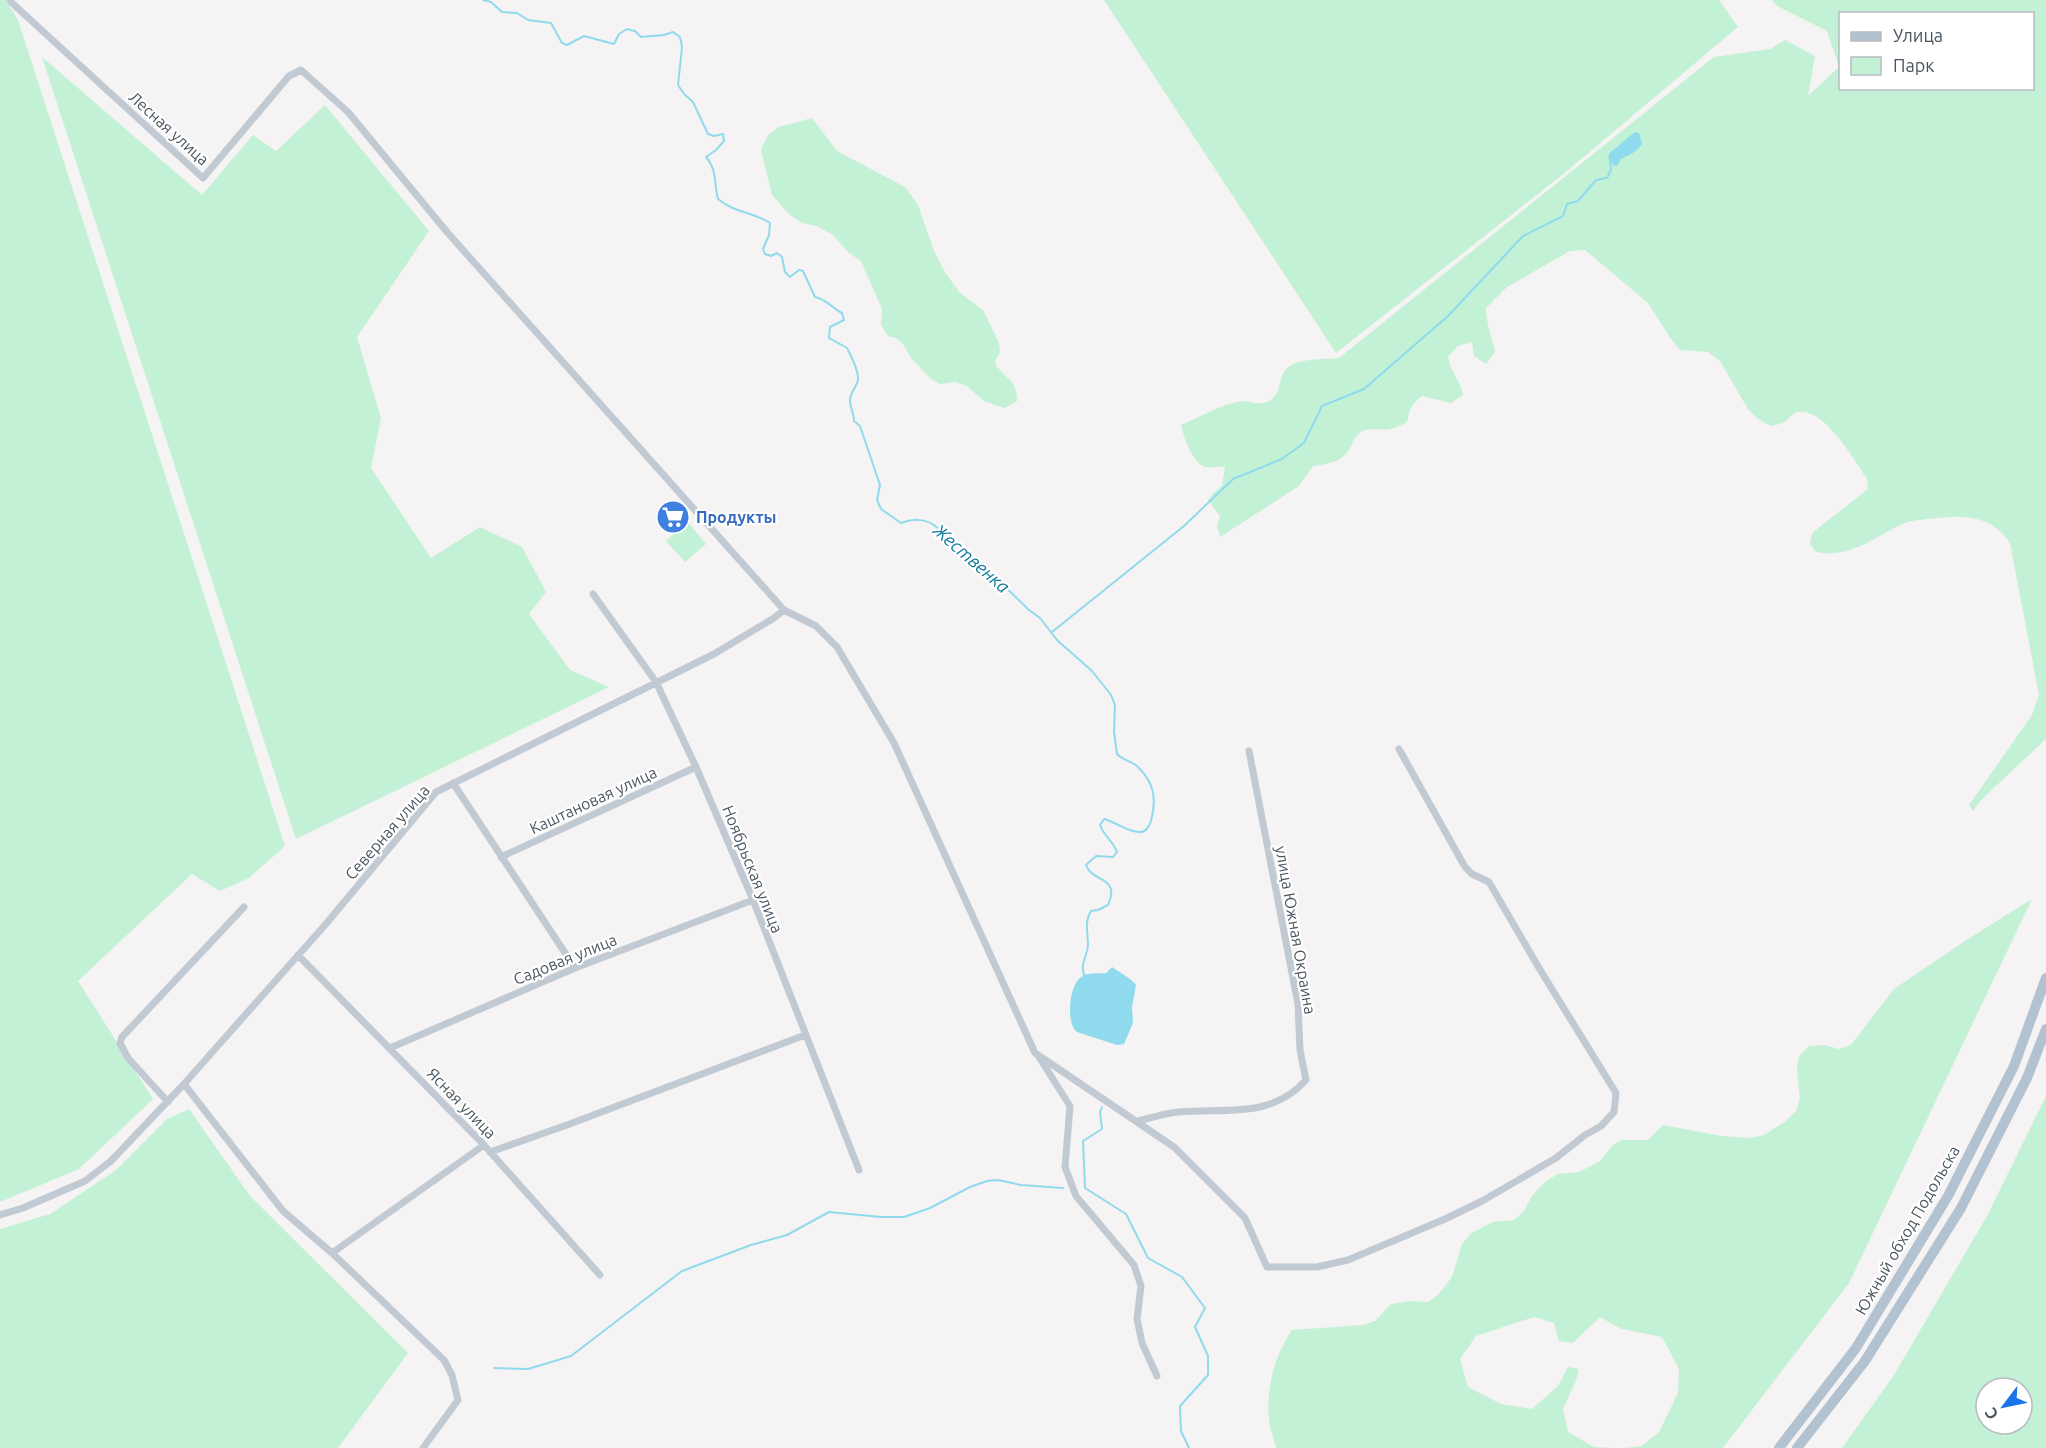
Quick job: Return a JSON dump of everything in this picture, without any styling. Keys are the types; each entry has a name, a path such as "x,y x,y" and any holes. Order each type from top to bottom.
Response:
{"main road":[{"name":"Южный обход Подольска","path":"1779,1448 1856,1348 1948,1196 2014,1066 2046,978"},
{"name":"Южный обход Подольска","path":"1797,1448 1865,1361 1961,1208 2027,1078 2046,1029"}],"street":[{"name":"Лесная улица","path":"10,0 203,178 289,76 301,70 348,112 447,232 784,609"},
{"name":"Ноябрьская улица","path":"593,594 656,682 696,767 753,900 859,1170"},
{"name":"Северная улица","path":"168,1102 298,955 436,792 714,654 774,618 784,609"},
{"path":"784,609 816,626 837,647 894,743 1035,1053 1070,1106 1065,1167 1076,1196 1134,1265 1140,1286 1137,1319 1142,1343 1157,1376"},
{"path":"1035,1053 1138,1121 1174,1148 1245,1218 1267,1267 1296,1269 1348,1260 1482,1201 1557,1158 1585,1135 1601,1126 1614,1112 1616,1093 1489,882 1472,874 1464,867 1399,749"},
{"name":"улица Южная Окраина","path":"1138,1121 1175,1112 1239,1111 1265,1106 1280,1102 1296,1092 1306,1080 1300,1050 1298,1004 1249,751"},
{"name":"Каштановая улица","path":"501,857 696,767"},
{"path":"453,783 575,968"},
{"name":"Садовая улица","path":"390,1048 575,968 753,900"},
{"path":"0,1215 85,1182 111,1161 168,1102 128,1058 120,1043 122,1037 244,907"},
{"name":"Ясная улица","path":"298,955 484,1145 600,1275"},
{"path":"490,1152 805,1035"},
{"path":"184,1084 283,1211 332,1253 444,1360 452,1375 458,1400 423,1448"},
{"path":"332,1253 484,1145"}],"green space":[{"path":"0,0 6,0 18,20 285,846 249,878 220,891 192,874 78,981 153,1099 79,1169 0,1202"},
{"path":"1104,0 1719,0 1738,27 1567,171 1336,353"},
{"path":"1772,0 2046,0 2046,739 1981,800 1973,811 1969,805 2032,715 2039,695 2010,543 2002,533 1984,521 1951,517 1908,522 1852,549 1829,553 1816,552 1810,544 1812,533 1868,489 1867,479 1846,447 1826,424 1816,416 1805,412 1795,413 1783,423 1771,426 1758,419 1748,409 1720,361 1708,352 1680,350 1648,303 1585,250 1570,251 1507,287 1486,308 1495,352 1486,364 1474,356 1472,342 1458,346 1448,357 1463,395 1451,403 1422,396 1412,408 1407,422 1392,429 1361,432 1341,458 1313,466 1299,486 1220,537 1217,526 1220,516 1208,500 1222,486 1225,467 1205,467 1200,464 1189,449 1181,425 1216,409 1241,401 1265,403 1269,401 1277,393 1284,372 1297,362 1339,358 1714,57 1770,49 1785,40 1815,56 1808,96 1839,67 1827,31 1777,6"},
{"path":"42,57 202,195 253,135 276,151 325,105 429,231 357,337 381,418 371,468 431,558 480,527 522,547 546,592 529,614 570,670 609,687 296,839"},
{"path":"812,118 837,151 905,187 918,205 934,251 946,274 960,293 983,310 999,343 1000,352 995,362 1015,387 1017,401 1004,408 984,401 967,386 956,382 940,384 931,379 911,358 903,344 896,338 888,336 881,325 882,309 861,261 848,252 833,235 817,226 802,223 790,215 772,195 761,150 768,135 779,127"},
{"path":"688,522 706,544 685,562 666,541"},
{"path":"2032,899 1849,1283 1723,1448 1625,1448 1642,1446 1659,1432 1678,1393 1679,1369 1662,1337 1622,1329 1600,1317 1573,1343 1559,1341 1554,1323 1534,1317 1476,1336 1460,1359 1468,1387 1501,1404 1532,1409 1558,1386 1568,1367 1579,1369 1563,1409 1568,1432 1594,1447 1613,1448 1276,1448 1269,1420 1270,1385 1280,1351 1292,1330 1363,1325 1375,1321 1391,1304 1411,1301 1428,1302 1438,1295 1452,1277 1462,1244 1471,1233 1493,1222 1514,1220 1524,1211 1532,1196 1545,1182 1558,1174 1579,1172 1599,1162 1613,1145 1622,1140 1648,1140 1663,1125 1721,1136 1750,1138 1764,1135 1786,1121 1796,1111 1800,1098 1797,1070 1799,1056 1809,1046 1824,1045 1839,1049 1851,1045 1894,989"},
{"path":"2046,1096 2046,1448 1842,1448 1894,1375 1987,1216"},
{"path":"189,1109 250,1196 408,1353 338,1448 0,1448 0,1229 50,1214 116,1170 167,1119"}],"water":[{"path":"1635,132 1639,133 1642,144 1614,166 1608,158 1610,152"},
{"path":"1112,967 1136,985 1132,1007 1133,1023 1124,1044 1117,1045 1077,1032 1071,1022 1070,1014 1073,990 1079,979 1088,974 1106,973"}],"waterway":[{"name":"Жественка","path":"483,0 491,2 502,12 517,13 528,20 551,23 562,43 567,45 584,36 614,44 619,34 627,29 635,31 641,37 673,32 680,37 682,47 678,85 693,102 708,134 714,136 723,134 724,141 706,157 714,172 718,199 724,204 770,223 769,235 763,249 765,254 771,256 777,253 782,257 785,272 790,277 799,270 803,271 815,297 842,313 844,320 830,327 829,338 847,348 856,368 858,380 850,402 854,421 860,426 880,485 877,500 881,509 901,523 918,520 934,525 1040,618 1057,640 1092,671 1111,695 1115,705 1114,732 1117,754 1143,772 1153,791 1154,805 1151,821 1144,831 1130,830 1104,819 1100,825 1117,852 1113,857 1096,856 1086,865 1089,871 1108,884 1111,896 1108,905 1091,911 1088,919 1088,945 1083,964 1085,978"},
{"path":"1052,632 1184,526 1233,479 1282,459 1304,443 1322,406 1364,389 1448,316 1523,236 1563,216 1567,204 1578,201 1596,180 1607,178 1611,170 1610,161"},
{"name":"Жественка","path":"1102,1107 1100,1112 1102,1129 1083,1141 1085,1188 1126,1214 1148,1258 1182,1277 1205,1308 1195,1327 1208,1356 1208,1375 1180,1406 1181,1431 1189,1448"},
{"path":"494,1368 528,1369 571,1356 682,1271 751,1245 787,1235 829,1212 904,1217 930,1208 970,1187 987,1181 998,1180 1021,1185 1063,1188"}],"place":[{"name":"Продукты","path":"673,517"}]}
